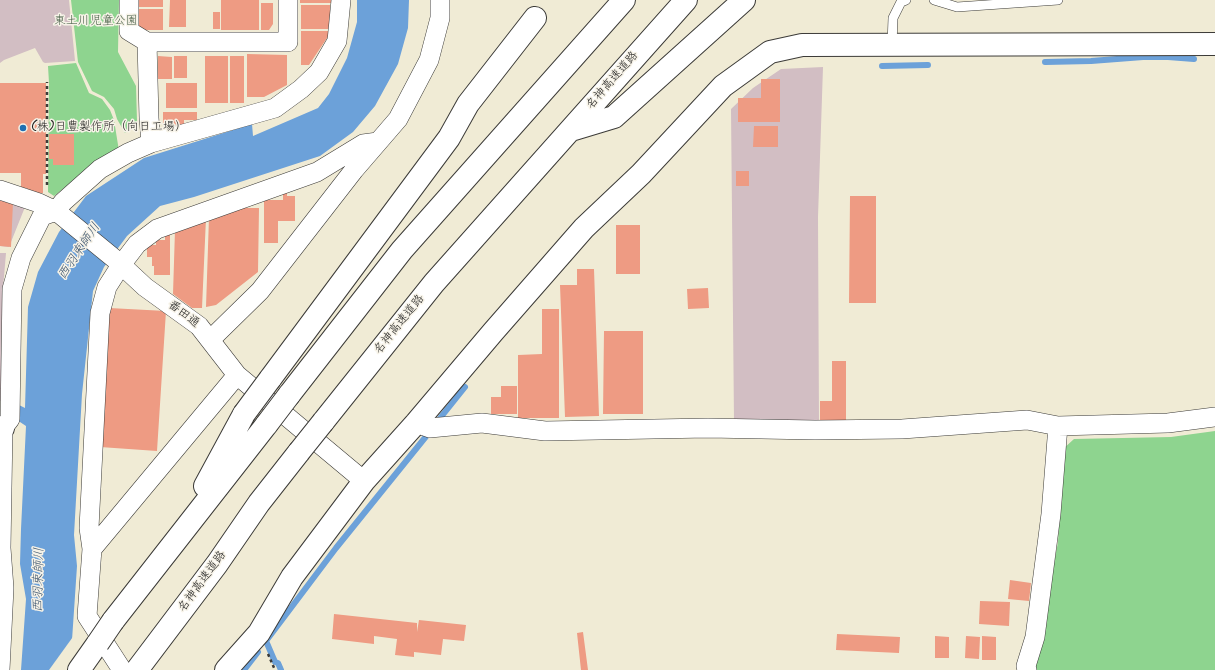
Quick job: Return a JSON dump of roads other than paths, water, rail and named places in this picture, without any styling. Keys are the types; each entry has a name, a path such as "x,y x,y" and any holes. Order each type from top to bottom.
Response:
{"main road":[{"path":"79,670 113,621 402,250 624,0"},
{"name":"名神高速道路","path":"137,670 217,564 259,503 434,283 686,0"},
{"path":"571,130 614,117 744,0"},
{"path":"174,543 244,414 449,138 468,104 534,18"},
{"path":"226,670 259,633 292,576 364,481 584,228 641,174 723,86 770,52 802,45 1215,44"}],"street":[{"path":"129,0 129,31 147,42 288,42 288,0"},
{"path":"0,670 4,588 1,548 12,289 21,258 42,216 56,211 63,202 100,169 128,153 151,143 275,108 301,89 319,72 337,41 342,0"},
{"path":"210,340 260,291 354,170 398,119 429,60 440,18 440,0"},
{"path":"147,42 151,143"},
{"path":"122,670 87,616 92,549 89,528 100,313 107,287 119,262 137,244 157,229 317,172 363,144 378,142"},
{"name":"番田通","path":"0,190 39,203 56,211 119,262 144,287 199,326 236,375 364,481"},
{"path":"92,549 236,375"},
{"path":"416,423 430,428 482,423 545,431 708,428 815,430 902,429 1027,420 1058,426 1168,423 1215,418"},
{"path":"1027,670 1026,666 1035,637 1051,514 1058,426"}],"lane":[{"path":"892,45 893,18 901,2 906,0"},
{"path":"934,0 957,6 1058,0"}],"water":[{"name":"西羽束師川","path":"357,0 409,0 408,28 398,64 375,106 353,132 320,156 194,197 160,206 127,236 104,267 93,291 82,394 74,535 77,566 70,670 21,670 26,599 20,564 26,426 17,420 17,404 25,408 28,307 38,272 59,232 86,196 144,158 252,124 253,136 318,108 329,94 347,58 357,22"}],"waterway":[{"path":"1045,62 1091,61 1143,57 1194,59"},
{"path":"882,66 928,65"},
{"path":"437,422 465,387"},
{"path":"281,670 278,663 275,662 266,641 336,548 428,434"},
{"path":"244,670 258,652"}],"place":[{"name":"(株)日豊製作所（向日工場）","path":"23,128"}],"park label":[{"name":"東土川児童公園","path":"96,22"}]}
